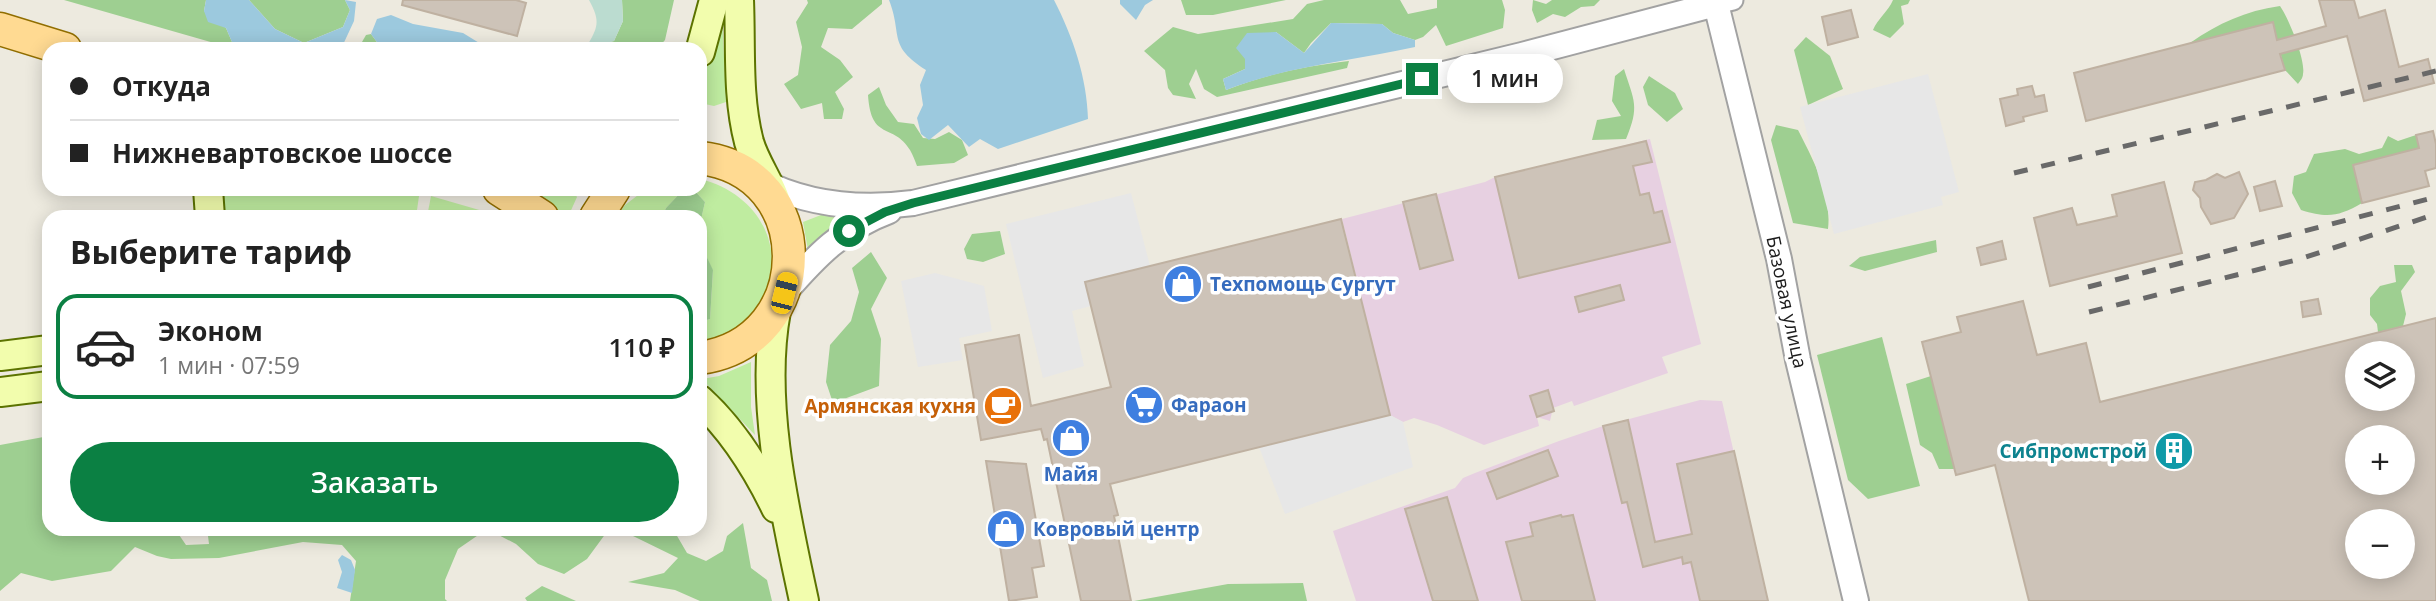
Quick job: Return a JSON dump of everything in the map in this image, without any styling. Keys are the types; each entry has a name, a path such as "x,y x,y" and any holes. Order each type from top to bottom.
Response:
{"main road":[{"path":"702,42 713,0"},
{"path":"739,0 742,114 750,146 776,201 790,253 789,273 771,337 772,389 775,446 804,601"},
{"path":"0,29 42,42"},
{"path":"707,160 741,171 776,201"},
{"path":"510,196 530,210"},
{"path":"707,356 732,350 749,340 764,327 780,302"},
{"path":"0,356 42,351"},
{"path":"0,392 42,387"},
{"path":"707,408 736,440 759,474 790,536"}],"street":[{"path":"776,201 877,207 913,203 1509,58 1725,2"},
{"name":"Базовая улица","path":"1725,2 1798,360 1856,601"},
{"path":"780,302 817,255 836,240 862,223 913,203"}],"shaded area":[{"path":"206,0 249,0 275,29 302,42 232,42 226,28 208,22 204,11"},
{"path":"345,0 356,2 354,21 344,42 306,42 343,27 350,10"},
{"path":"589,0 622,0 623,21 614,41 589,42 596,24"},
{"path":"889,0 1054,0 1078,58 1088,119 998,149 980,139 969,147 948,125 929,140 921,134 917,118 923,105 920,85 926,70 906,54 901,46"},
{"path":"1120,0 1153,0 1145,5 1136,20 1120,4"},
{"path":"391,15 413,24 463,33 478,42 377,42 371,34 377,19"},
{"path":"1331,23 1382,24 1393,33 1415,40 1415,47 1272,75 1226,90 1223,79 1245,69 1245,59 1236,48 1247,33 1276,32 1304,53"},
{"path":"1928,74 1959,192 1941,197 1943,205 1834,234 1800,107"},
{"path":"1650,139 1701,344 1662,357 1668,373 1574,406 1572,401 1553,408 1550,421 1537,417 1539,426 1484,445 1437,425 1414,418 1403,422 1390,415 1342,219 1485,182 1495,177"},
{"path":"1131,193 1150,266 1085,283 1091,306 1072,311 1084,366 1043,378 1006,224"},
{"path":"935,273 984,286 992,331 959,338 963,360 918,367 901,281"},
{"path":"1700,400 1722,401 1768,601 1356,601 1333,531 1455,488 1463,478 1559,441 1603,426"},
{"path":"1390,415 1403,422 1413,467 1285,514 1259,447"},
{"path":"342,555 351,560 355,570 352,593 337,588 342,572 338,560"}],"green space":[{"path":"64,0 206,0 204,11 226,28 232,42 211,42"},
{"path":"249,0 345,0 350,10 343,27 306,42 275,29"},
{"path":"622,0 674,0 663,42 610,42 614,41 623,21"},
{"path":"807,0 882,0 882,4 852,29 828,28 821,47 840,60 853,77 835,92 844,109 842,119 824,119 822,103 801,109 784,84 798,75 802,47 796,22 808,3"},
{"path":"1181,0 1286,0 1213,15 1186,15"},
{"path":"1324,0 1400,0 1408,14 1437,8 1437,0 1502,0 1505,10 1503,28 1446,46 1436,25 1423,37 1415,40 1393,33 1382,24 1331,23 1304,53 1276,32 1245,59 1245,69 1223,79 1226,90 1256,79 1302,68 1349,61 1347,68 1217,97 1204,89 1196,69 1189,84 1196,99 1173,95 1168,88 1165,70 1144,51 1173,27 1198,34 1293,19 1307,4"},
{"path":"1533,0 1546,4 1552,0 1600,0 1594,6 1581,7 1565,17 1553,14 1537,23 1532,10"},
{"path":"1893,0 1910,0 1908,4 1901,6 1904,24 1890,38 1873,30"},
{"path":"2280,6 2292,29 2302,59 2303,75 2298,84 2285,70 2272,22 2190,43 2233,19"},
{"path":"722,12 726,102 714,106 707,104 707,61"},
{"path":"371,34 377,42 362,42 366,35"},
{"path":"1806,37 1830,56 1843,89 1808,105 1794,50"},
{"path":"1624,69 1634,104 1633,119 1626,139 1592,140 1597,120 1621,116 1612,101 1615,76"},
{"path":"1649,76 1675,93 1683,109 1667,122 1648,105 1643,87"},
{"path":"879,87 886,105 898,122 914,124 923,138 935,139 949,132 962,140 968,155 954,163 917,166 903,142 878,126 873,119 868,95"},
{"path":"1776,125 1798,130 1804,141 1824,190 1828,229 1793,223 1771,140"},
{"path":"2416,135 2419,148 2353,165 2362,203 2332,215 2301,210 2292,193 2294,176 2306,172 2314,154 2345,149 2359,154 2382,148 2388,136 2398,141"},
{"path":"707,182 725,188 745,203 760,220 769,241 772,263 768,285 757,307 735,331 707,343 713,271 707,258 707,210 703,210 705,202 699,196 707,196"},
{"path":"222,196 419,196 417,210 223,210"},
{"path":"431,196 479,210 428,210"},
{"path":"533,196 577,197 571,210 550,210"},
{"path":"637,196 677,196 665,210 621,210"},
{"path":"677,196 699,196 705,202 703,210 665,210"},
{"path":"861,214 808,250 803,222 821,215"},
{"path":"1000,231 1005,254 983,262 967,259 964,249 972,234"},
{"path":"1936,240 1937,252 1865,271 1849,266 1860,257"},
{"path":"871,252 887,278 871,309 881,339 879,386 833,403 826,382 830,345 851,321 859,292 852,268"},
{"path":"707,258 713,270 710,319 707,320"},
{"path":"2394,265 2412,265 2415,272 2401,291 2406,314 2403,326 2378,332 2377,324 2370,315 2370,298 2380,286 2396,282"},
{"path":"1882,337 1920,486 1868,499 1848,480 1817,355"},
{"path":"751,362 751,407 755,435 707,384 707,378 719,376"},
{"path":"1931,376 1954,469 1939,469 1932,453 1920,445 1906,384"},
{"path":"42,437 42,536 180,536 186,545 209,544 208,536 477,536 458,549 445,580 447,601 350,601 356,561 342,545 303,542 219,558 171,559 135,547 111,571 52,581 21,573 0,591 0,445"},
{"path":"743,523 751,568 767,580 772,601 700,601 675,590 628,582 664,573 678,558 633,536 677,536 687,553 706,561 723,551 727,536"},
{"path":"501,536 604,536 587,559 564,574 538,564 516,544"},
{"path":"1303,583 1307,601 1134,601 1228,584"},
{"path":"542,586 576,601 527,601 525,598"}],"building":[{"path":"403,0 516,0 526,3 517,36 402,5"},
{"path":"2319,0 2354,0 2359,18 2385,10 2399,67 2428,59 2434,83 2364,101 2347,36 2280,54 2285,70 2086,121 2074,73 2273,22 2277,40 2326,26"},
{"path":"1851,10 1858,37 1828,45 1822,17"},
{"path":"2032,86 2035,97 2044,95 2047,111 2023,117 2024,121 2006,126 2000,99 2018,95 2017,89"},
{"path":"2433,131 2436,168 2425,171 2429,186 2362,203 2353,165 2419,148 2416,135"},
{"path":"1646,141 1652,162 1633,166 1640,195 1649,193 1654,213 1662,211 1670,242 1519,278 1495,177"},
{"path":"2239,172 2248,194 2234,218 2211,224 2201,207 2200,198 2193,190 2195,182 2217,174 2225,178"},
{"path":"2275,181 2282,206 2260,211 2254,187"},
{"path":"2164,182 2182,253 2050,286 2034,218 2072,208 2077,225 2117,216 2112,195"},
{"path":"1436,194 1453,260 1420,269 1403,202"},
{"path":"1341,219 1390,415 1110,484 1118,515 1114,516 1131,601 1081,601 1047,439 1044,440 1041,429 981,440 965,345 1019,335 1031,406 1111,387 1085,282"},
{"path":"2002,241 2006,259 1981,265 1977,248"},
{"path":"1620,285 1624,300 1579,312 1575,297"},
{"path":"2318,299 2321,314 2303,317 2301,302"},
{"name":"Сибпромстрой","path":"2023,301 2037,355 2086,343 2100,402 2436,318 2436,601 2029,601 1995,465 1956,475 1922,342 1961,332 1957,317"},
{"path":"1548,390 1554,411 1537,417 1530,396"},
{"path":"1628,420 1655,542 1692,534 1677,464 1734,451 1768,601 1700,601 1691,562 1683,564 1682,557 1643,567 1627,502 1622,503 1603,426"},
{"path":"1548,450 1558,476 1497,499 1487,473"},
{"path":"986,461 1026,464 1044,566 1032,568 1037,597 1009,601"},
{"path":"1447,497 1478,601 1433,601 1405,509"},
{"path":"1561,515 1573,515 1595,601 1522,601 1506,542 1533,536 1530,523"}],"railway":[{"path":"2014,173 2436,71"},
{"path":"2088,287 2436,197"},
{"path":"2089,312 2300,259 2436,214"}],"place":[{"name":"Техпомощь Сургут","path":"1183,284"},
{"name":"Фараон","path":"1144,405"},
{"name":"Армянская кухня","path":"1003,406"},
{"name":"Майя","path":"1071,438"},
{"name":"Сибпромстрой","path":"2174,451"},
{"name":"Ковровый центр","path":"1006,529"}],"route":[{"path":"849,231 885,212 913,203 1422,79"}]}
